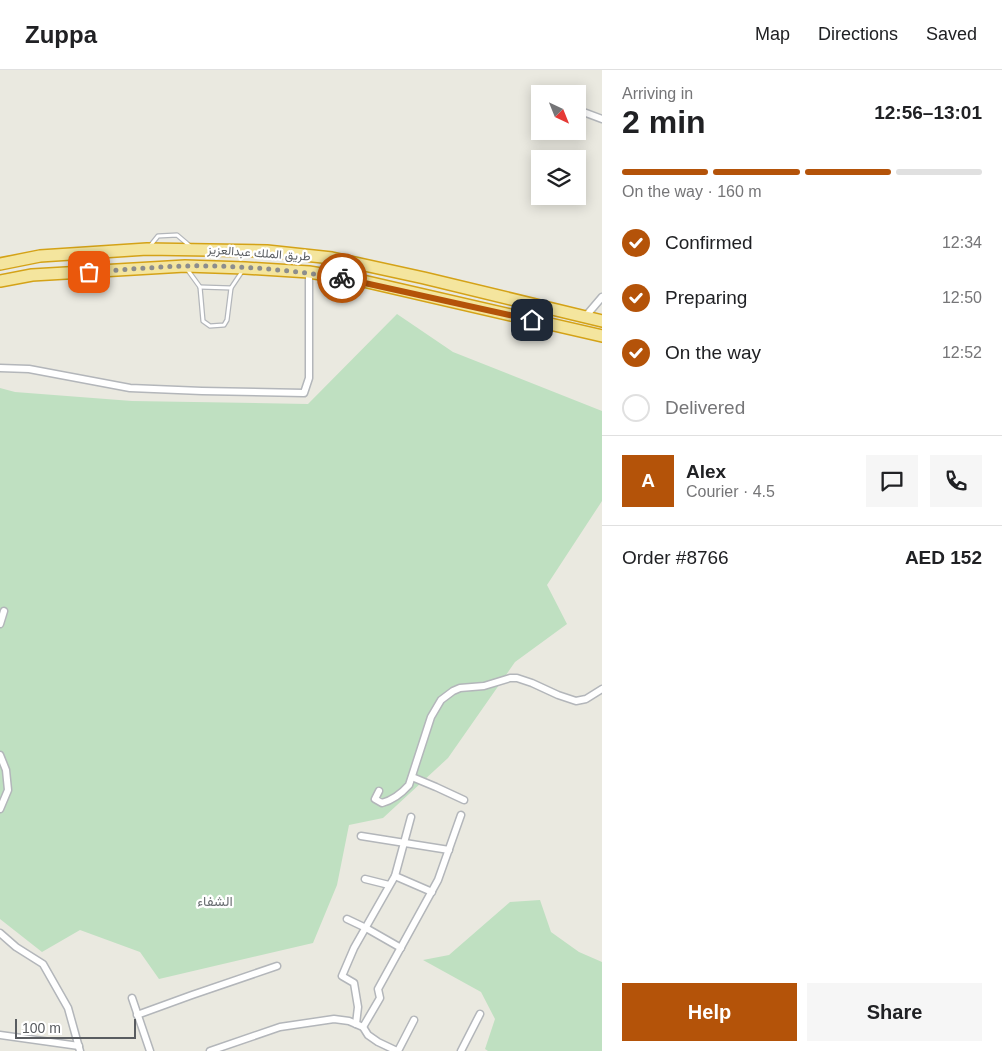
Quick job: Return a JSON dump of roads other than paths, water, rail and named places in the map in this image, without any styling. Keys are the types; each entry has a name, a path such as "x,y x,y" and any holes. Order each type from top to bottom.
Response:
{"highway":[{"name":"طريق الملك عبدالعزيز","path":"0,264 40,256 147,249 267,250 332,258 602,321"},
{"name":"طريق الملك عبدالعزيز","path":"0,281 32,276 185,266 309,272 363,281 602,336"}],"street":[{"path":"586,113 602,119"},
{"path":"0,368 29,369 130,388 304,393 309,378 309,272"},
{"path":"585,318 602,297"},
{"path":"0,624 4,611"},
{"path":"378,791 375,799 382,803 403,792 409,785 431,717 441,700 453,691 460,688 484,686 510,678 517,678 532,682 576,702 586,699 602,689"},
{"path":"0,755 6,770 8,790 0,809"},
{"path":"412,778 436,786 464,800"},
{"path":"363,1027 380,998 378,988 438,880 461,815"},
{"path":"356,1024 358,1007 354,983 342,976 354,948 395,876 411,817"},
{"path":"361,836 449,850"},
{"path":"395,876 432,892"},
{"path":"365,879 389,885"},
{"path":"347,919 401,948"},
{"path":"0,933 16,947 43,964 68,1008 80,1048 0,1035"},
{"path":"138,1015 277,966"},
{"path":"132,998 150,1051"},
{"path":"461,1051 480,1014"},
{"path":"210,1051 280,1027 334,1019 363,1027 378,1042 397,1051 414,1020"}],"lane":[{"path":"185,266 200,287 204,321 210,326 224,325 227,320 232,288 245,268"},
{"path":"200,287 232,288"}],"district":[{"name":"الشفاء","path":"215,901"}]}
